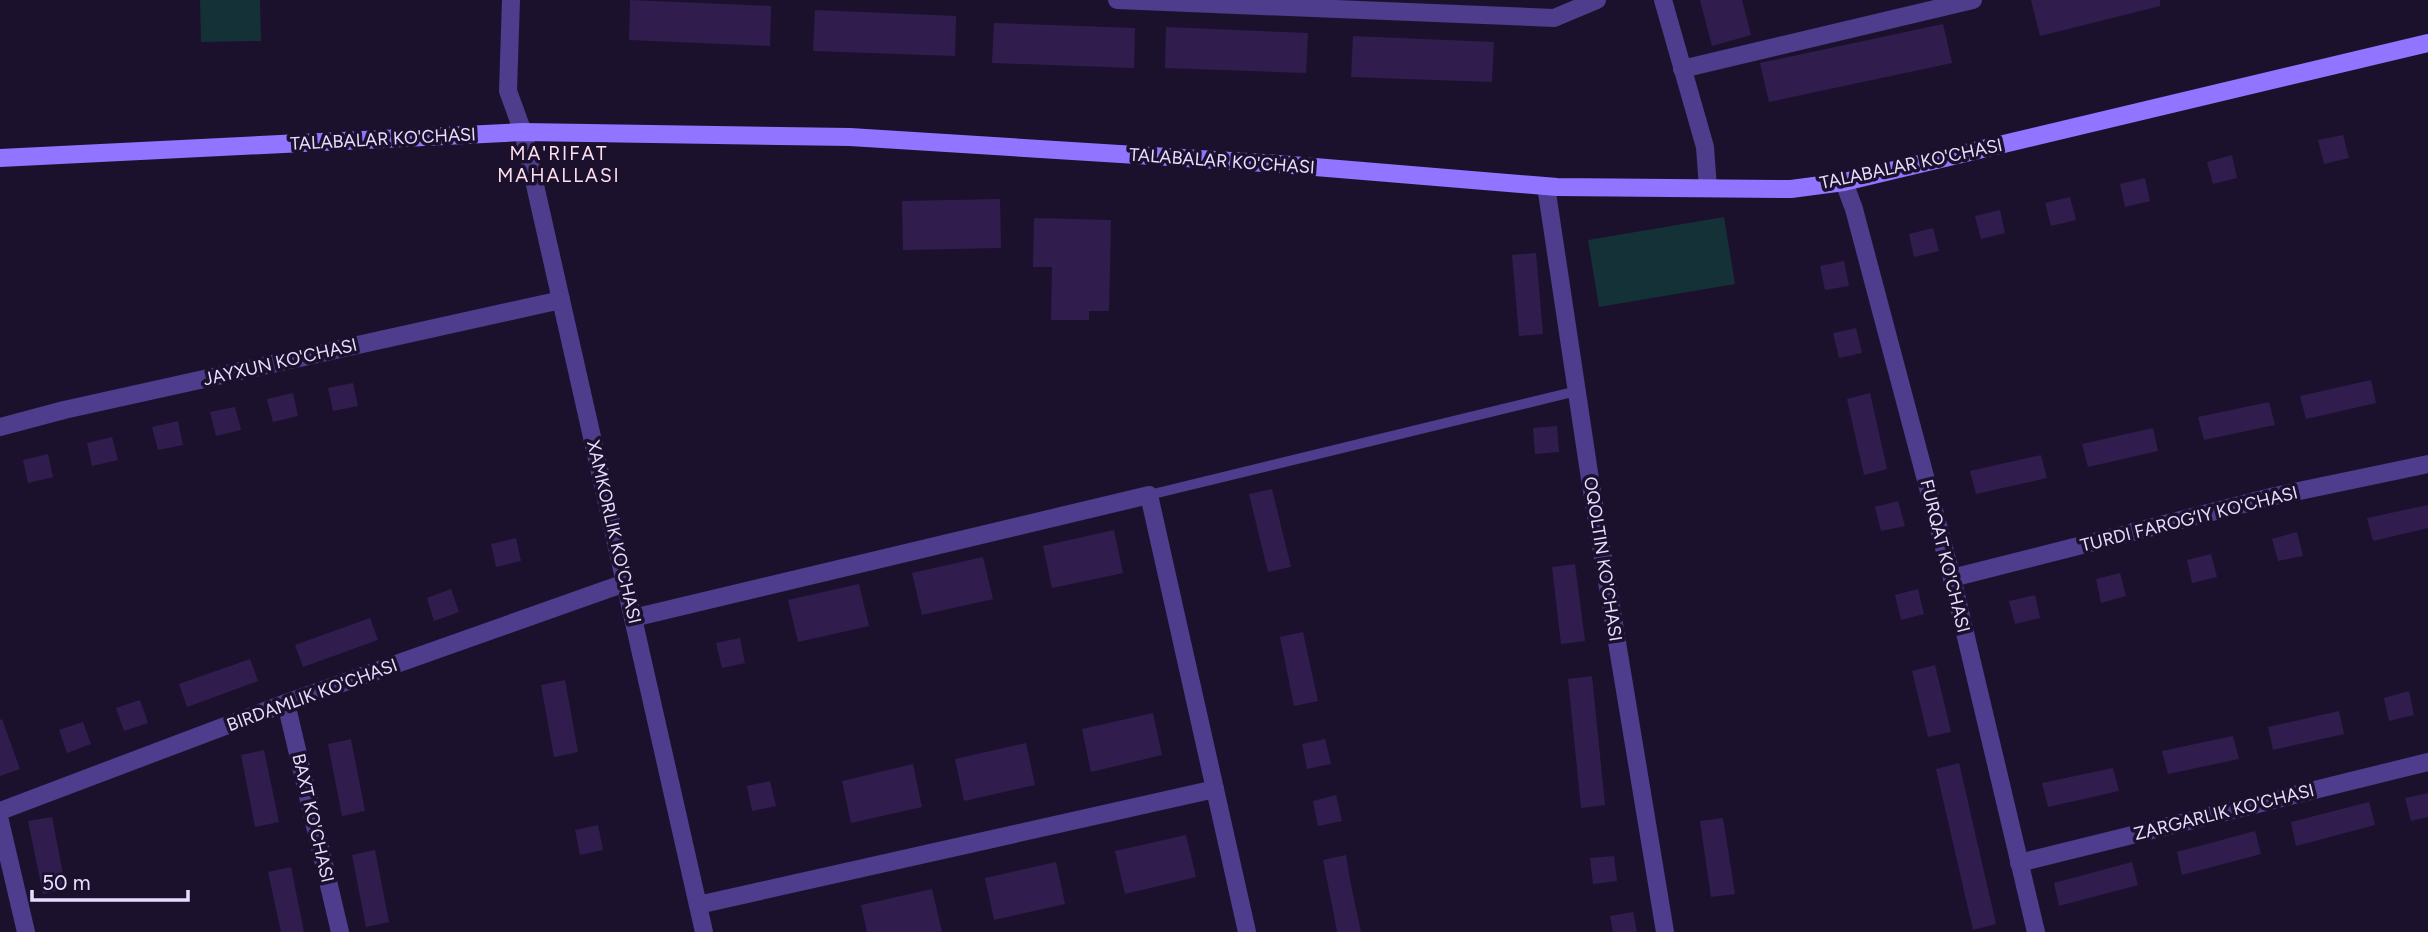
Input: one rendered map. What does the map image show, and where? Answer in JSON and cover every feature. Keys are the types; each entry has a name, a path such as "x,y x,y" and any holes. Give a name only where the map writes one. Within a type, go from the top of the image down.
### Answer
{"street":[{"name":"XAMKORLIK KO'CHASI","path":"510,0 508,91 523,132 704,932"},
{"path":"1116,0 1554,18 1597,0"},
{"path":"1663,0 1705,147 1707,188"},
{"path":"1682,69 1973,0"},
{"name":"TALABALAR KO'CHASI","path":"0,158 523,132 850,137 1279,164 1546,186 1791,188 1844,182 2428,43"},
{"name":"FURQAT KO'CHASI","path":"1844,182 1854,209 1952,578 2036,932"},
{"name":"OQOLTIN KO'CHASI","path":"1546,186 1665,932"},
{"name":"JAYXUN KO'CHASI","path":"0,427 64,410 561,300"},
{"name":"TURDI FAROG‘IY KO'CHASI","path":"1952,578 2275,496 2428,464"},
{"path":"633,618 1149,495 1247,932"},
{"name":"BIRDAMLIK KO'CHASI","path":"0,811 286,703 625,583"},
{"name":"BAXT KO'CHASI","path":"286,703 340,932"},
{"name":"ZARGARLIK KO'CHASI","path":"2019,863 2428,762"},
{"path":"698,905 1215,789"},
{"path":"0,821 26,932"}],"lane":[{"path":"1149,495 1577,391"}],"green space":[{"path":"200,0 260,0 261,41 201,42"},
{"path":"1724,217 1735,284 1599,307 1588,240"}],"building":[{"path":"630,0 771,6 770,46 629,40"},
{"path":"1700,0 1742,0 1751,35 1712,46"},
{"path":"2031,0 2160,0 2160,6 2040,36"},
{"path":"815,10 956,16 955,56 813,51"},
{"path":"994,23 1135,28 1134,68 992,63"},
{"path":"1943,24 1952,63 1769,102 1760,63"},
{"path":"1166,27 1308,33 1306,73 1165,68"},
{"path":"1353,36 1494,42 1492,82 1351,77"},
{"path":"2343,135 2349,158 2324,164 2318,140"},
{"path":"2232,155 2237,178 2213,184 2207,162"},
{"path":"2145,178 2150,201 2125,207 2120,184"},
{"path":"2070,197 2076,220 2051,226 2045,203"},
{"path":"1000,199 1001,248 903,250 902,201"},
{"path":"2000,210 2005,233 1981,239 1975,216"},
{"path":"1034,218 1111,220 1109,311 1089,311 1089,320 1051,320 1052,267 1033,267"},
{"path":"1933,228 1939,251 1914,257 1909,234"},
{"path":"1536,253 1543,334 1519,336 1512,255"},
{"path":"1844,261 1849,286 1825,290 1820,266"},
{"path":"1856,328 1862,353 1839,358 1833,333"},
{"path":"2371,380 2376,403 2306,419 2300,396"},
{"path":"353,383 358,406 333,411 328,388"},
{"path":"293,393 298,416 273,422 267,399"},
{"path":"1870,393 1887,469 1864,475 1847,399"},
{"path":"2269,402 2275,425 2204,440 2198,417"},
{"path":"235,407 241,430 216,436 210,412"},
{"path":"178,421 183,445 158,450 152,427"},
{"path":"1557,426 1559,452 1535,454 1533,428"},
{"path":"2153,428 2158,451 2088,467 2082,444"},
{"path":"112,437 118,460 92,466 87,443"},
{"path":"48,454 53,477 28,483 23,460"},
{"path":"2041,455 2047,478 1976,494 1970,471"},
{"path":"1272,489 1291,567 1268,572 1249,494"},
{"path":"1898,501 1905,526 1881,531 1875,507"},
{"path":"2428,505 2428,528 2373,541 2367,518"},
{"path":"1114,530 1123,573 1052,588 1043,546"},
{"path":"2297,532 2303,556 2278,561 2272,539"},
{"path":"516,538 521,561 496,567 491,544"},
{"path":"2211,554 2217,577 2192,583 2187,560"},
{"path":"983,557 993,599 922,615 912,573"},
{"path":"1575,564 1585,641 1561,644 1552,567"},
{"path":"2120,573 2126,596 2101,603 2096,579"},
{"path":"859,584 869,626 798,642 788,600"},
{"path":"451,589 459,612 434,621 427,598"},
{"path":"1918,589 1924,614 1901,620 1895,595"},
{"path":"2035,595 2040,618 2015,624 2009,601"},
{"path":"370,618 378,640 303,667 295,645"},
{"path":"1303,632 1318,701 1294,706 1280,637"},
{"path":"740,638 745,663 722,668 716,643"},
{"path":"250,659 258,681 187,707 179,684"},
{"path":"1935,665 1951,732 1928,737 1912,671"},
{"path":"1592,676 1605,805 1581,808 1568,679"},
{"path":"565,680 578,752 554,757 541,685"},
{"path":"2409,691 2414,715 2389,721 2384,698"},
{"path":"140,700 148,723 124,731 116,708"},
{"path":"2339,711 2344,734 2273,750 2268,727"},
{"path":"1153,713 1162,755 1091,772 1082,729"},
{"path":"2,719 20,769 0,776 0,720"},
{"path":"83,722 91,744 67,753 59,730"},
{"path":"2233,736 2239,759 2168,774 2162,751"},
{"path":"351,739 365,811 342,816 328,744"},
{"path":"1325,739 1331,764 1307,769 1302,744"},
{"path":"1026,743 1035,785 964,801 955,759"},
{"path":"264,750 279,822 255,827 241,755"},
{"path":"1959,763 1996,924 1973,930 1936,769"},
{"path":"913,764 922,807 851,823 842,781"},
{"path":"2113,768 2119,791 2048,807 2042,783"},
{"path":"770,781 776,806 752,811 747,786"},
{"path":"2428,793 2428,817 2411,821 2405,798"},
{"path":"1336,795 1342,821 1318,826 1313,801"},
{"path":"2369,802 2375,825 2296,846 2291,822"},
{"path":"52,817 66,889 43,894 28,821"},
{"path":"1723,818 1735,894 1711,897 1700,821"},
{"path":"598,825 603,850 580,855 575,830"},
{"path":"2255,831 2261,854 2182,875 2177,852"},
{"path":"1186,835 1196,877 1125,894 1115,851"},
{"path":"375,850 389,922 366,927 352,855"},
{"path":"1346,855 1361,932 1337,932 1323,860"},
{"path":"1614,856 1617,881 1593,884 1590,858"},
{"path":"1056,862 1065,904 994,920 985,878"},
{"path":"2132,862 2138,885 2059,906 2054,883"},
{"path":"291,867 304,932 281,932 268,872"},
{"path":"932,889 942,932 867,932 861,905"},
{"path":"1633,912 1637,932 1613,932 1610,916"}],"district":[{"name":"MA'RIFAT MAHALLASI","path":"559,164"}]}
